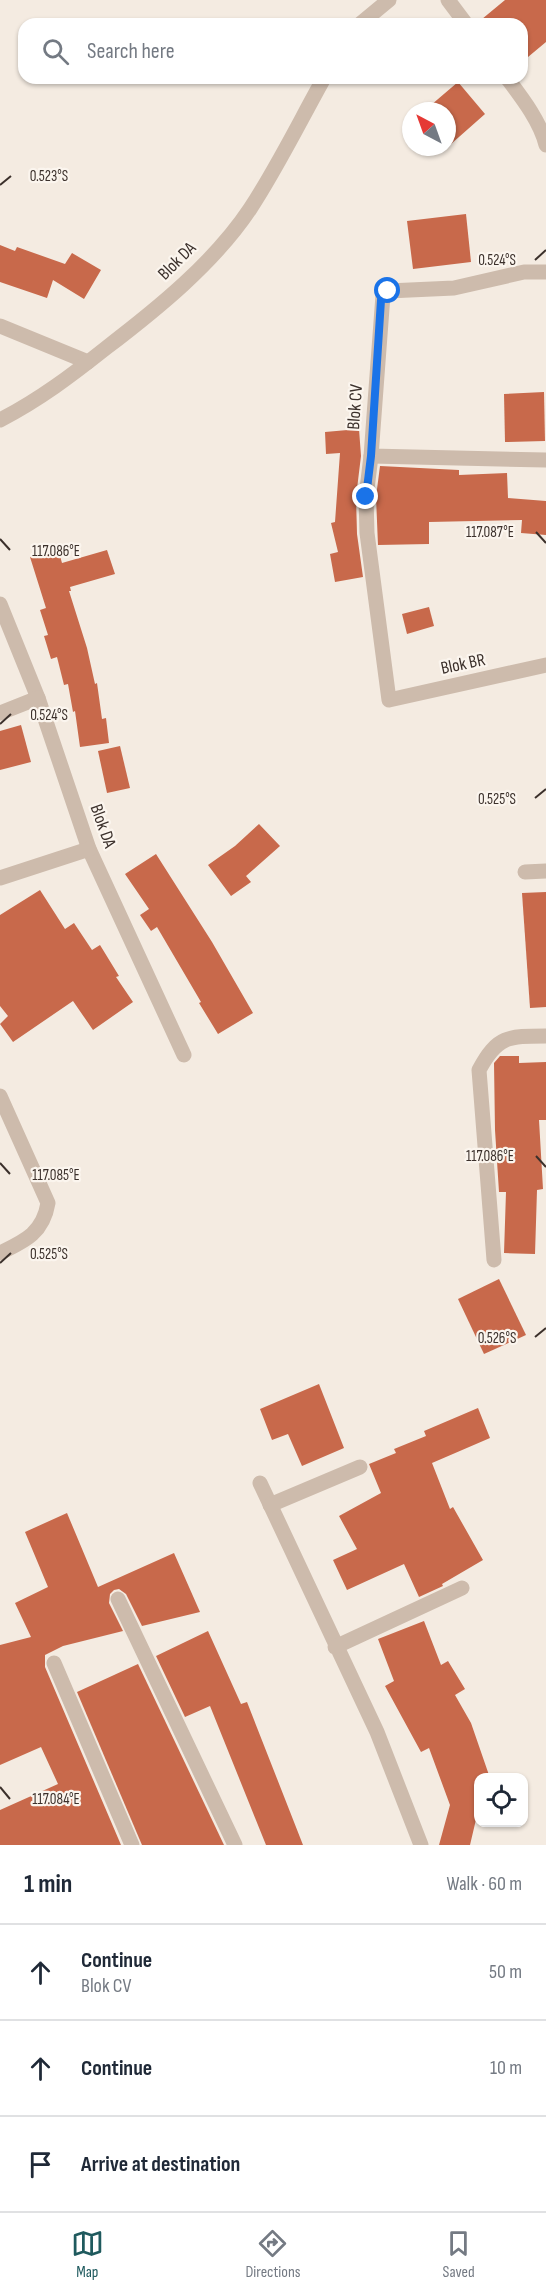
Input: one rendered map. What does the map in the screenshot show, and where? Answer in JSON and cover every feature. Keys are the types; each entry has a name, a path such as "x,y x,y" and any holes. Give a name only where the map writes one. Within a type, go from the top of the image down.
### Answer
{"street":[{"path":"367,18 389,0"},
{"path":"448,0 462,18"},
{"name":"Blok DA","path":"0,420 31,404 165,301 230,234 250,209 321,84"},
{"path":"511,84 540,127 546,145"},
{"name":"Blok CV","path":"546,272 524,272 453,288 388,291 383,295 371,456 546,460"},
{"path":"0,326 88,362"},
{"name":"Blok BR","path":"371,456 366,497 367,533 388,700 546,665"},
{"name":"Blok DA","path":"0,604 38,698 89,849 184,1055"},
{"path":"0,712 38,698"},
{"path":"0,879 89,849"},
{"path":"525,872 546,871"},
{"path":"494,1260 479,1070 489,1052 501,1040 546,1036"},
{"path":"0,1095 48,1203 45,1219 25,1241 0,1253"},
{"path":"270,1505 360,1467"},
{"path":"260,1483 335,1647 377,1732 422,1845"},
{"path":"335,1647 462,1588"},
{"path":"118,1599 235,1845"},
{"path":"54,1663 132,1845"}],"building":[{"path":"505,0 546,0 546,42 528,57 528,18 483,18"},
{"path":"456,84 460,84 485,114 456,140 456,102 435,102"},
{"path":"466,214 471,262 413,269 407,221"},
{"path":"0,245 15,251 17,247 65,264 72,253 101,270 84,299 53,280 47,298 0,282"},
{"path":"544,392 545,441 505,442 504,394"},
{"path":"359,429 361,456 356,497 357,534 363,577 335,582 330,554 338,552 331,523 335,522 340,453 326,454 325,432"},
{"path":"380,466 459,470 459,475 507,473 508,498 546,501 546,535 521,533 522,520 429,522 429,544 378,545 376,497"},
{"path":"58,549 62,563 107,550 115,574 70,587 71,591 69,591 87,648 95,684 97,683 102,719 106,718 109,743 80,747 75,711 73,712 68,684 64,685 57,657 51,659 44,636 48,635 40,610 46,608 30,557"},
{"path":"429,607 434,626 407,634 402,614"},
{"path":"21,725 31,762 0,770 0,731"},
{"path":"120,746 130,788 107,793 98,751"},
{"path":"259,824 280,846 246,876 251,882 231,896 208,865 235,846"},
{"path":"156,854 212,942 253,1013 218,1034 157,927 151,931 140,915 149,909 125,874"},
{"path":"40,890 65,929 74,923 92,950 100,945 119,976 116,977 133,1002 93,1030 73,1001 13,1042 0,1024 8,1016 0,1006 0,915"},
{"path":"546,892 546,1007 530,1008 522,893"},
{"path":"500,1056 519,1056 519,1063 546,1062 546,1120 539,1120 543,1189 537,1190 535,1254 504,1253 506,1192 499,1192 495,1130 494,1063"},
{"path":"499,1279 526,1335 484,1354 458,1299"},
{"path":"319,1384 344,1448 302,1466 288,1434 272,1440 260,1409"},
{"path":"478,1408 490,1438 432,1463 450,1509 453,1507 483,1560 442,1584 443,1586 419,1597 404,1564 347,1590 333,1560 357,1549 339,1516 381,1493 369,1464 396,1453 394,1449 426,1436 424,1431"},
{"path":"67,1513 98,1587 174,1553 200,1612 142,1626 126,1594 119,1589 114,1590 110,1594 109,1603 123,1631 63,1646 45,1655 45,1667 121,1845 0,1845 0,1810 58,1784 41,1747 0,1765 0,1645 31,1637 15,1603 48,1587 25,1532"},
{"path":"424,1621 441,1665 448,1661 465,1689 455,1695 471,1723 488,1773 474,1773 474,1827 470,1845 439,1845 450,1805 429,1748 421,1752 385,1686 394,1681 378,1639"},
{"path":"208,1631 241,1704 247,1702 303,1845 266,1845 210,1706 185,1717 156,1656"},
{"path":"138,1664 224,1845 142,1845 77,1692"}],"route":[{"path":"366,497 371,456 381,300 388,291"}]}
